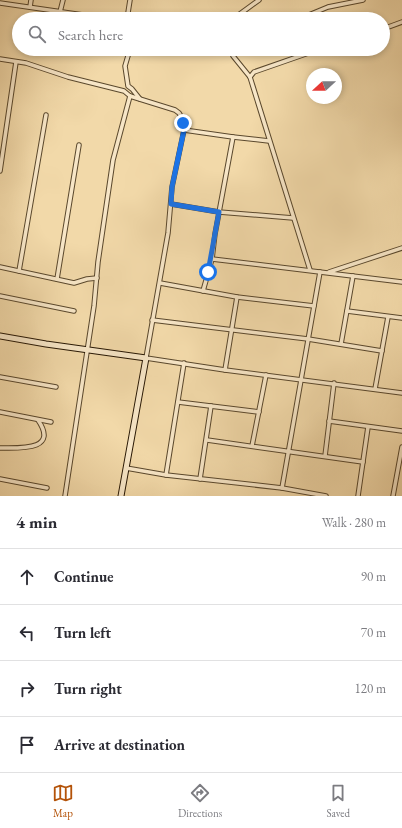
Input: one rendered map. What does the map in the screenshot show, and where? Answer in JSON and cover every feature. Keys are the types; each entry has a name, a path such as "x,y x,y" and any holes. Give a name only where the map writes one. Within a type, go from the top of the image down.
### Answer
{"street":[{"path":"30,7 31,0"},
{"path":"0,2 60,12 62,0"},
{"path":"129,12 130,0"},
{"path":"243,12 259,0"},
{"path":"316,12 328,7 364,0"},
{"path":"390,26 402,22"},
{"path":"128,56 125,66 128,86 140,99"},
{"path":"234,56 250,77 310,270"},
{"path":"250,77 254,72 300,56"},
{"path":"0,59 39,66 68,76 124,91 130,96 177,111 182,118 184,130 172,187 169,226 160,282 121,496"},
{"path":"0,171 16,62"},
{"path":"124,91 128,86"},
{"path":"65,496 88,350 98,262 113,160 130,96"},
{"path":"19,271 46,115"},
{"path":"184,130 233,138 269,141"},
{"path":"203,291 212,259 233,138"},
{"path":"57,279 79,145"},
{"path":"171,204 219,212 293,218"},
{"path":"328,272 402,248"},
{"path":"212,259 402,282"},
{"path":"0,267 74,283 97,278"},
{"path":"282,488 320,272"},
{"path":"341,344 353,276"},
{"path":"160,282 237,297 314,306"},
{"path":"0,296 74,311"},
{"path":"225,370 237,297"},
{"path":"347,311 402,318"},
{"path":"375,389 388,317"},
{"path":"152,320 308,339 382,351"},
{"path":"0,336 225,370 402,393"},
{"path":"166,475 184,363"},
{"path":"252,446 266,375"},
{"path":"0,377 56,386"},
{"path":"325,456 334,383"},
{"path":"178,402 259,412"},
{"path":"200,479 211,406"},
{"path":"0,412 51,422"},
{"path":"0,448 23,448 40,444 43,441 44,433 42,425 38,420"},
{"path":"329,421 402,431"},
{"path":"358,496 368,427"},
{"path":"207,440 363,462"},
{"path":"394,496 400,468 402,447"},
{"path":"126,468 166,475 282,488 302,494 326,496"},
{"path":"0,479 47,488"}],"route":[{"path":"183,123 184,130 172,187 171,204 219,212 212,259 208,272"}]}
